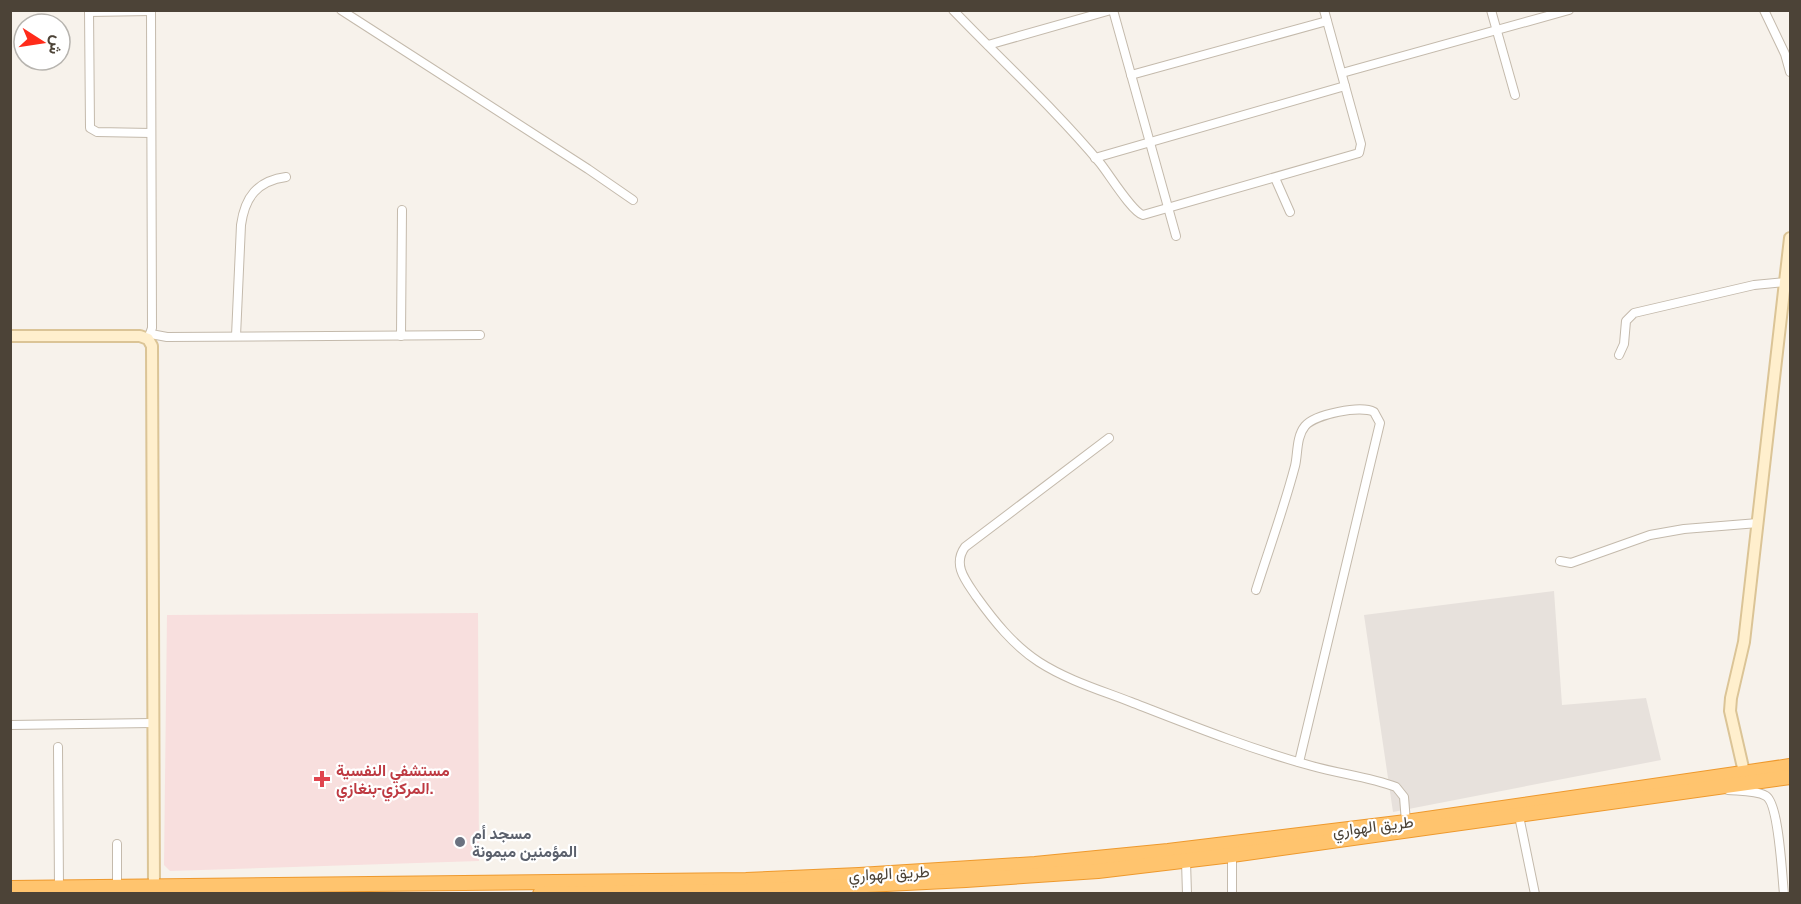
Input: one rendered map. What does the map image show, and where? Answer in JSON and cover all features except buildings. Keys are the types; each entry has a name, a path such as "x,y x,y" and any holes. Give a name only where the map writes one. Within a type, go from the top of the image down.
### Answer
{"highway":[{"path":"1762,775 1791,766"},
{"name":"طريق الهواري","path":"10,888 746,885 1035,864 1180,850 1406,822 1744,772 1762,775"},
{"name":"طريق الهواري","path":"540,894 746,885 1010,878 1186,861 1712,788 1762,775"},
{"path":"1762,775 1791,777"}],"street":[{"path":"341,10 633,200"},
{"path":"953,10 1055,113 1095,158 1137,213 1143,215 1359,153 1361,147 1324,10"},
{"path":"988,45 1112,10 1176,236"},
{"path":"1491,10 1515,95"},
{"path":"1342,73 1569,10"},
{"path":"1764,10 1791,72"},
{"path":"151,133 96,132 90,128 89,11 151,11 151,133 149,337 153,351 154,886"},
{"path":"1131,75 1327,21"},
{"path":"1095,158 1345,86"},
{"path":"236,336 241,225 244,210 253,194 263,183 286,177"},
{"path":"1275,178 1290,212"},
{"path":"401,336 402,210"},
{"path":"1744,772 1730,711 1731,698 1744,642 1791,238"},
{"path":"1619,355 1624,344 1626,321 1634,313 1754,285 1786,282"},
{"path":"10,336 480,335"},
{"path":"1256,590 1295,466 1300,435 1305,426 1313,419 1328,414 1365,409 1374,412 1380,423 1299,762"},
{"path":"1109,438 965,547 960,557 962,573 988,613 1003,632 1023,650 1053,670 1203,730 1299,762 1396,787 1404,797 1406,822"},
{"path":"1560,561 1571,563 1650,535 1684,529 1758,523"},
{"path":"10,725 152,723"},
{"path":"58,747 59,888"},
{"path":"1712,788 1761,794 1768,798 1776,822 1784,894"},
{"path":"1520,816 1535,894"},
{"path":"117,844 117,887"},
{"path":"1232,855 1232,894"},
{"path":"1186,861 1187,894"}],"shaded area":[{"path":"1554,591 1562,705 1646,698 1661,760 1393,812 1364,615"},
{"name":"مستشفي النفسية المركزي-بنغازي.","path":"478,613 479,861 170,871 164,865 167,615"}],"place":[{"name":"مستشفي النفسية المركزي-بنغازي.","path":"322,779"},
{"name":"مسجد أم المؤمنين ميمونة","path":"460,842"}]}
